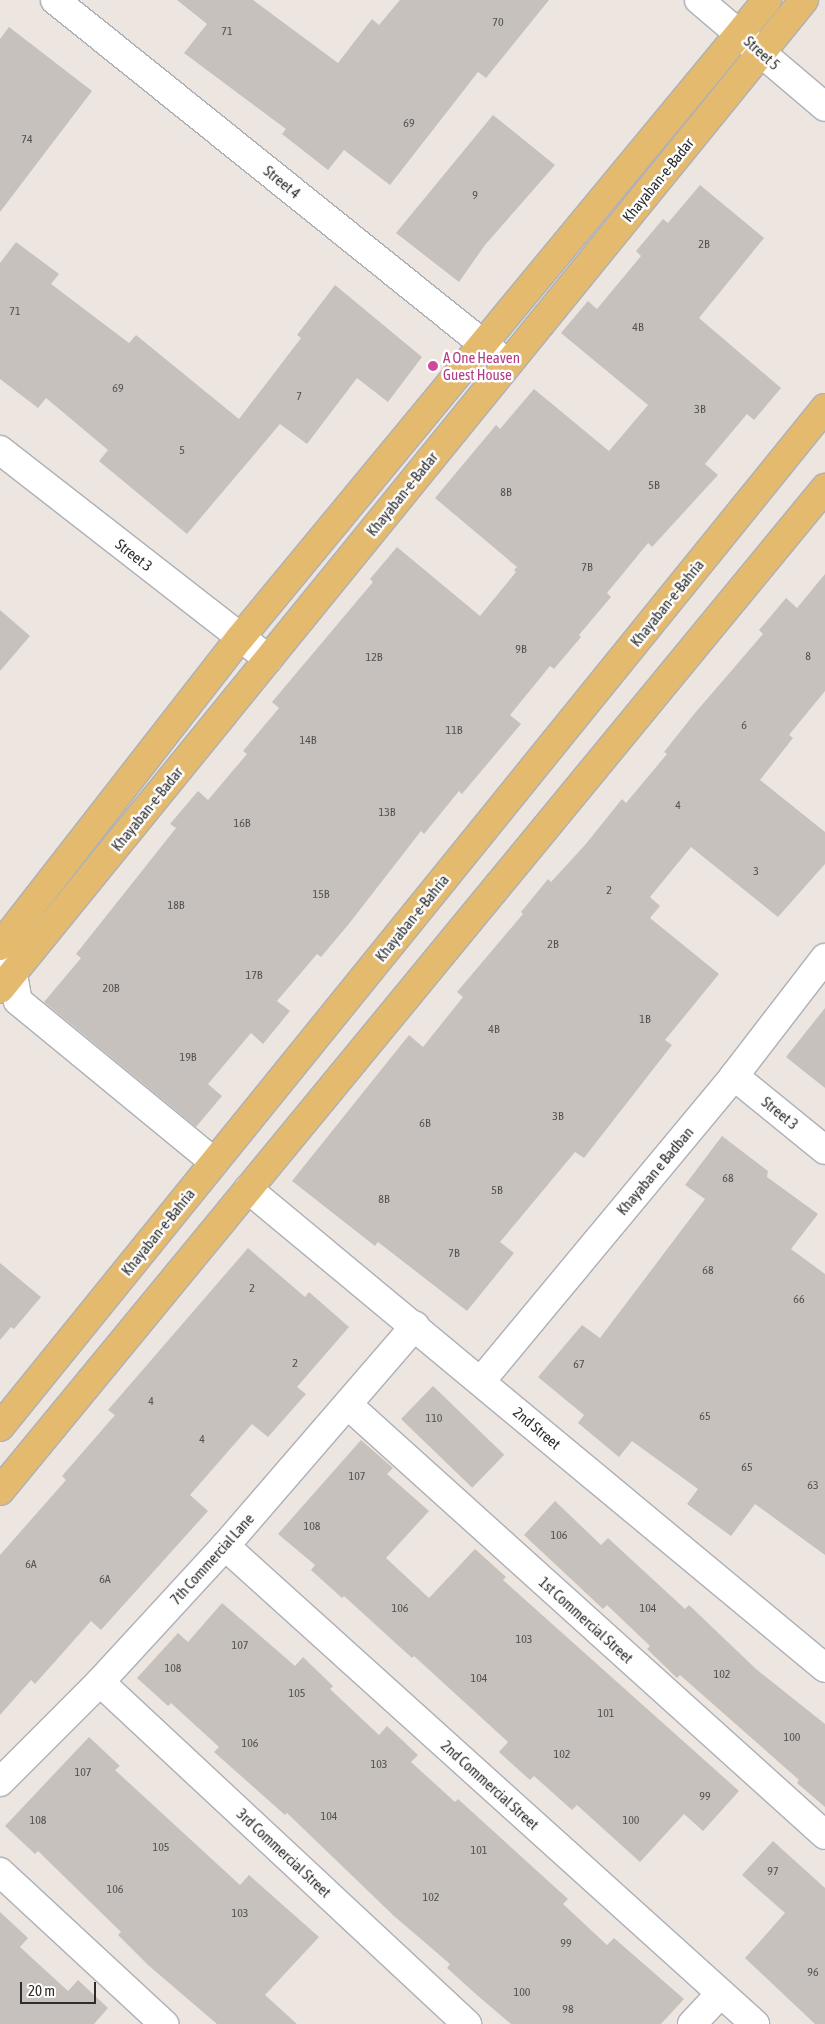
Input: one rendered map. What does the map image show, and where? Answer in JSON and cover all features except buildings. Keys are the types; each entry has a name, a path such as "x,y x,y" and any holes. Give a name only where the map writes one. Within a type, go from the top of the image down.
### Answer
{"main road":[{"name":"Khayaban-e-Badar","path":"0,946 240,638 767,0"},
{"name":"Khayaban-e-Badar","path":"6,985 268,659 804,0"},
{"name":"Khayaban-e-Bahria","path":"0,1427 825,408"},
{"path":"0,1491 825,488"}],"street":[{"name":"Street 4","path":"55,0 508,364"},
{"name":"Street 5","path":"699,0 825,107"},
{"name":"Street 3","path":"0,450 268,659"},
{"name":"Khayaban e Badban","path":"481,1381 734,1076 825,958"},
{"path":"6,985 214,1162"},
{"name":"Street 3","path":"734,1076 825,1150"},
{"name":"2nd Street","path":"248,1189 825,1668"},
{"name":"7th Commercial Lane","path":"0,1782 100,1682 225,1546 415,1326"},
{"name":"1st Commercial Street","path":"348,1405 825,1836"},
{"name":"2nd Commercial Street","path":"225,1546 756,2024"},
{"name":"3rd Commercial Street","path":"100,1682 467,2024"},
{"path":"0,1872 164,2024"},
{"path":"692,2024 721,1993"}],"place":[{"name":"A One Heaven Guest House","path":"433,366"}]}
